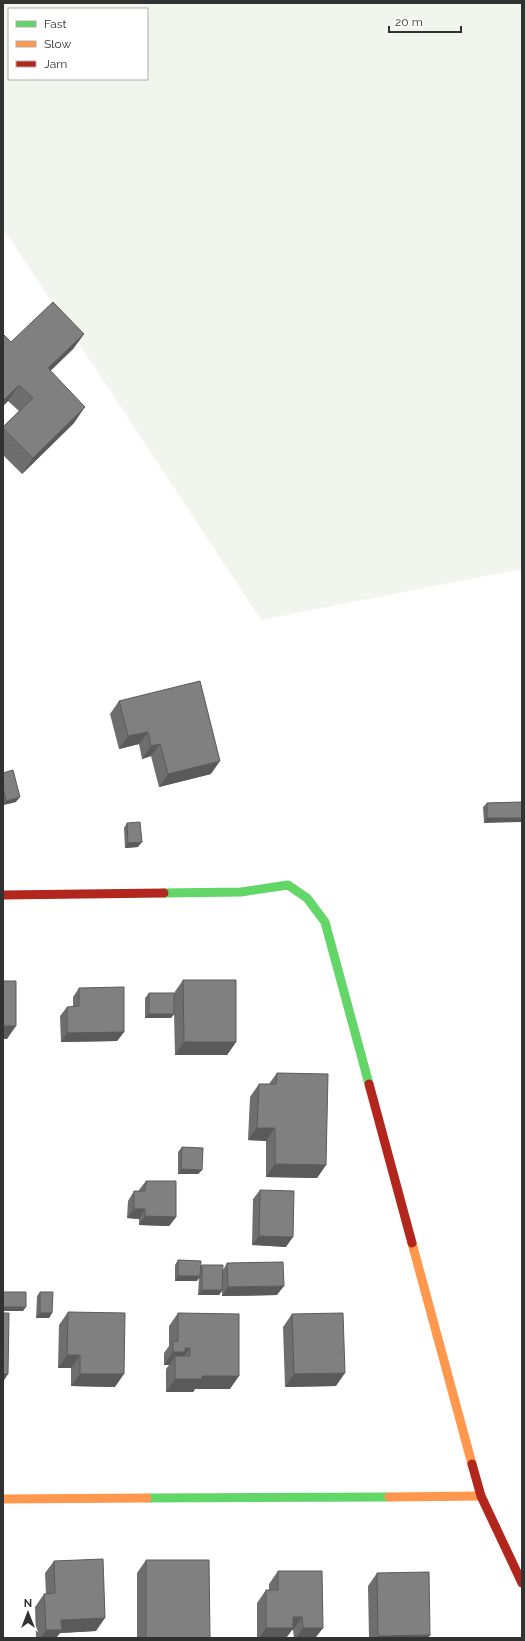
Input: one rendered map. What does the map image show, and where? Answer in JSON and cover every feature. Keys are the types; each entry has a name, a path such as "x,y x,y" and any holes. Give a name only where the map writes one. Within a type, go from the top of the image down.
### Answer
{"street":[{"path":"3,895 241,892 288,885 307,898 325,922 481,1496 522,1583"},
{"path":"3,1499 481,1496"}],"shaded area":[{"path":"3,3 522,3 522,569 261,620 3,228"}],"building":[{"path":"53,302 84,334 48,368 85,407 33,458 3,428 33,398 19,385 3,401 3,334 11,342"},
{"path":"200,681 220,761 168,774 160,744 151,746 148,732 128,736 119,701"},
{"path":"13,770 20,797 6,801 3,787 3,773"},
{"path":"522,802 522,818 487,818 487,803"},
{"path":"140,822 142,842 128,843 127,823"},
{"path":"183,980 236,980 236,1042 184,1042"},
{"path":"3,981 16,981 16,1026 3,1026"},
{"path":"124,987 124,1032 67,1033 67,1007 79,1006 79,988"},
{"path":"149,993 174,993 174,1014 149,1014"},
{"path":"277,1073 328,1074 326,1165 275,1164 275,1128 257,1128 259,1084 276,1084"},
{"path":"182,1147 203,1148 202,1170 181,1169"},
{"path":"146,1181 176,1181 176,1217 145,1216 145,1209 134,1209 134,1191 145,1191"},
{"path":"260,1190 294,1191 293,1237 259,1236"},
{"path":"178,1260 201,1261 200,1276 178,1276"},
{"path":"283,1262 284,1286 228,1287 227,1263"},
{"path":"202,1265 223,1265 222,1290 202,1290"},
{"path":"3,1292 26,1292 26,1307 3,1307"},
{"path":"40,1292 53,1292 52,1313 40,1313"},
{"path":"68,1312 125,1313 124,1374 80,1374 80,1355 67,1355"},
{"path":"3,1313 9,1313 8,1374 3,1374"},
{"path":"178,1313 239,1314 239,1376 202,1376 202,1379 175,1379 175,1356 190,1356 190,1348 185,1348 185,1352 173,1352 173,1341 178,1341"},
{"path":"343,1313 345,1373 294,1374 292,1314"},
{"path":"103,1559 105,1618 61,1620 62,1630 46,1630 44,1594 55,1593 54,1561"},
{"path":"146,1560 209,1560 210,1638 146,1638"},
{"path":"278,1571 322,1571 323,1628 303,1628 302,1617 293,1617 293,1628 266,1628 266,1590 278,1590"},
{"path":"429,1572 430,1635 378,1636 377,1573"}],"traffic: fast":[{"path":"164,893 241,892 288,885 307,898 325,922 369,1084"},
{"path":"147,1498 389,1497"}],"traffic: slow":[{"path":"412,1243 472,1464"},
{"path":"389,1497 481,1496"},
{"path":"3,1499 147,1498"}],"traffic: jam":[{"path":"3,895 164,893"},
{"path":"369,1084 412,1243"},
{"path":"472,1464 481,1496 522,1583"}]}
